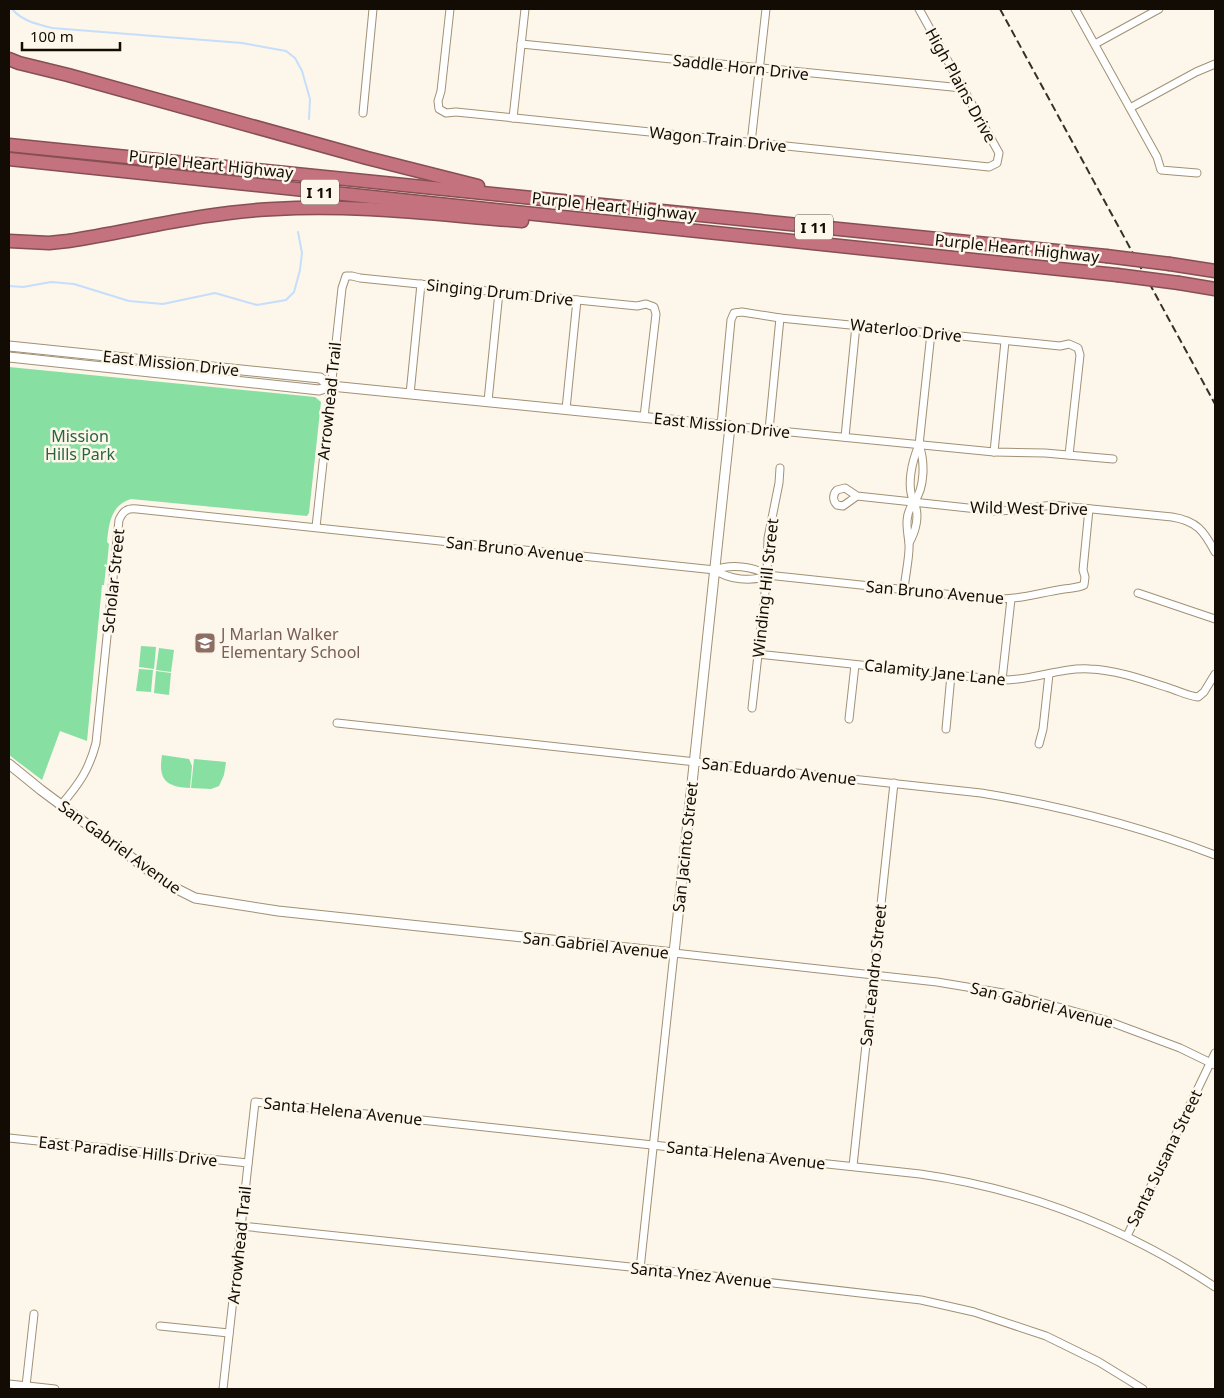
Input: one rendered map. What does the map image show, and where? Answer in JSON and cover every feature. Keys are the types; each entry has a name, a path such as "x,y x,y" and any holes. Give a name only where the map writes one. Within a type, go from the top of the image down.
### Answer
{"highway":[{"path":"9,59 367,158 521,197"},
{"path":"9,66 47,70"},
{"name":"Purple Heart Highway","path":"9,145 1106,256 1215,271"},
{"name":"Purple Heart Highway","path":"9,159 1117,275 1215,289"},
{"path":"9,243 68,241 230,213 299,208 358,208 524,221 632,224"}],"street":[{"path":"362,113 373,9"},
{"name":"Wagon Train Drive","path":"450,9 441,92 438,101 440,110 446,113 456,112 989,167 997,163"},
{"path":"513,118 525,9"},
{"path":"752,143 766,9"},
{"path":"911,9 919,9"},
{"name":"High Plains Drive","path":"919,9 999,153 997,163"},
{"path":"1076,9 1156,157 1161,170 1197,173"},
{"path":"1095,44 1159,9"},
{"name":"Saddle Horn Drive","path":"521,44 962,88"},
{"path":"1130,108 1196,72 1215,64"},
{"name":"Singing Drum Drive","path":"346,276 637,306 646,304 654,307 656,314 644,417"},
{"name":"Arrowhead Trail","path":"316,528 342,288 346,276"},
{"path":"410,394 421,284"},
{"path":"488,401 499,292"},
{"path":"566,409 577,300"},
{"name":"Waterloo Drive","path":"734,314 742,312 780,318 1060,346 1069,344 1078,348 1080,355 1068,455"},
{"name":"San Jacinto Street","path":"640,1269 715,570 726,425 731,320 734,314"},
{"path":"769,430 780,318"},
{"path":"845,437 856,325"},
{"path":"904,590 909,543 906,534 908,510 914,502 910,494 911,484 914,457 920,445 931,333"},
{"path":"994,452 1005,340"},
{"name":"East Mission Drive","path":"9,346 320,378 331,386"},
{"name":"East Mission Drive","path":"9,357 319,390 331,386 994,452 1112,459"},
{"name":"Winding Hill Street","path":"752,708 767,575 768,538 779,483 780,468"},
{"name":"Wild West Drive","path":"857,496 996,511 1052,505 1182,518 1198,527 1205,534 1215,552"},
{"name":"San Bruno Avenue","path":"316,528 715,570 724,576 758,580 767,575 992,599 1011,599 1084,585 1085,577 1083,570 1089,508"},
{"name":"Scholar Street","path":"61,805 86,773 94,748 119,520 124,512 137,509 316,528"},
{"path":"1138,593 1215,618"},
{"path":"1002,680 1011,599"},
{"name":"Calamity Jane Lane","path":"758,654 1002,680 1023,679 1078,669 1098,670 1157,684 1189,696 1198,697 1204,692 1215,674"},
{"path":"849,719 855,665"},
{"path":"1039,744 1043,729 1049,674"},
{"path":"946,729 952,675"},
{"name":"San Eduardo Avenue","path":"336,723 981,793 1080,812 1126,825 1215,855"},
{"name":"San Gabriel Avenue","path":"9,764 167,884 195,898 278,911 873,974 966,986 1015,995 1128,1028 1213,1064"},
{"name":"San Leandro Street","path":"852,1166 894,783"},
{"name":"Santa Susana Street","path":"1127,1236 1213,1064 1215,1053"},
{"name":"Arrowhead Trail","path":"223,1389 254,1102"},
{"name":"Santa Helena Avenue","path":"254,1102 936,1176 1000,1189 1065,1210 1127,1236 1179,1264 1215,1287"},
{"name":"East Paradise Hills Drive","path":"9,1138 248,1163"},
{"name":"Santa Ynez Avenue","path":"241,1226 921,1300 1002,1320 1046,1336 1099,1362 1143,1389"},
{"path":"26,1386 34,1314"},
{"path":"160,1326 229,1333"},
{"path":"9,1384 55,1389"}],"green space":[{"name":"Mission Hills Park","path":"9,367 315,397 321,402 309,513 307,516 131,499 115,510 110,522 108,535 107,565 105,564 104,566 106,567 104,585 102,585 87,741 60,731 42,780 9,755"},
{"path":"141,646 156,647 154,669 139,667"},
{"path":"159,648 174,650 171,672 156,670"},
{"path":"139,669 153,670 151,692 136,691"},
{"path":"156,671 171,673 169,695 154,693"},
{"path":"162,755 189,759 192,766 190,788 175,786 166,781 161,771"},
{"path":"194,759 226,762 224,775 219,786 211,789 191,788"}],"waterway":[{"path":"12,9 25,19 52,28 242,43 286,51 295,58 302,71 310,99 309,119"},
{"path":"9,286 23,287 51,282 74,284 129,301 163,304 215,293 257,305 286,300 294,292 300,270 302,253 298,232"}],"railway":[{"path":"1000,9 1215,404"}],"place":[{"name":"J Marlan Walker Elementary School","path":"205,643"}]}
